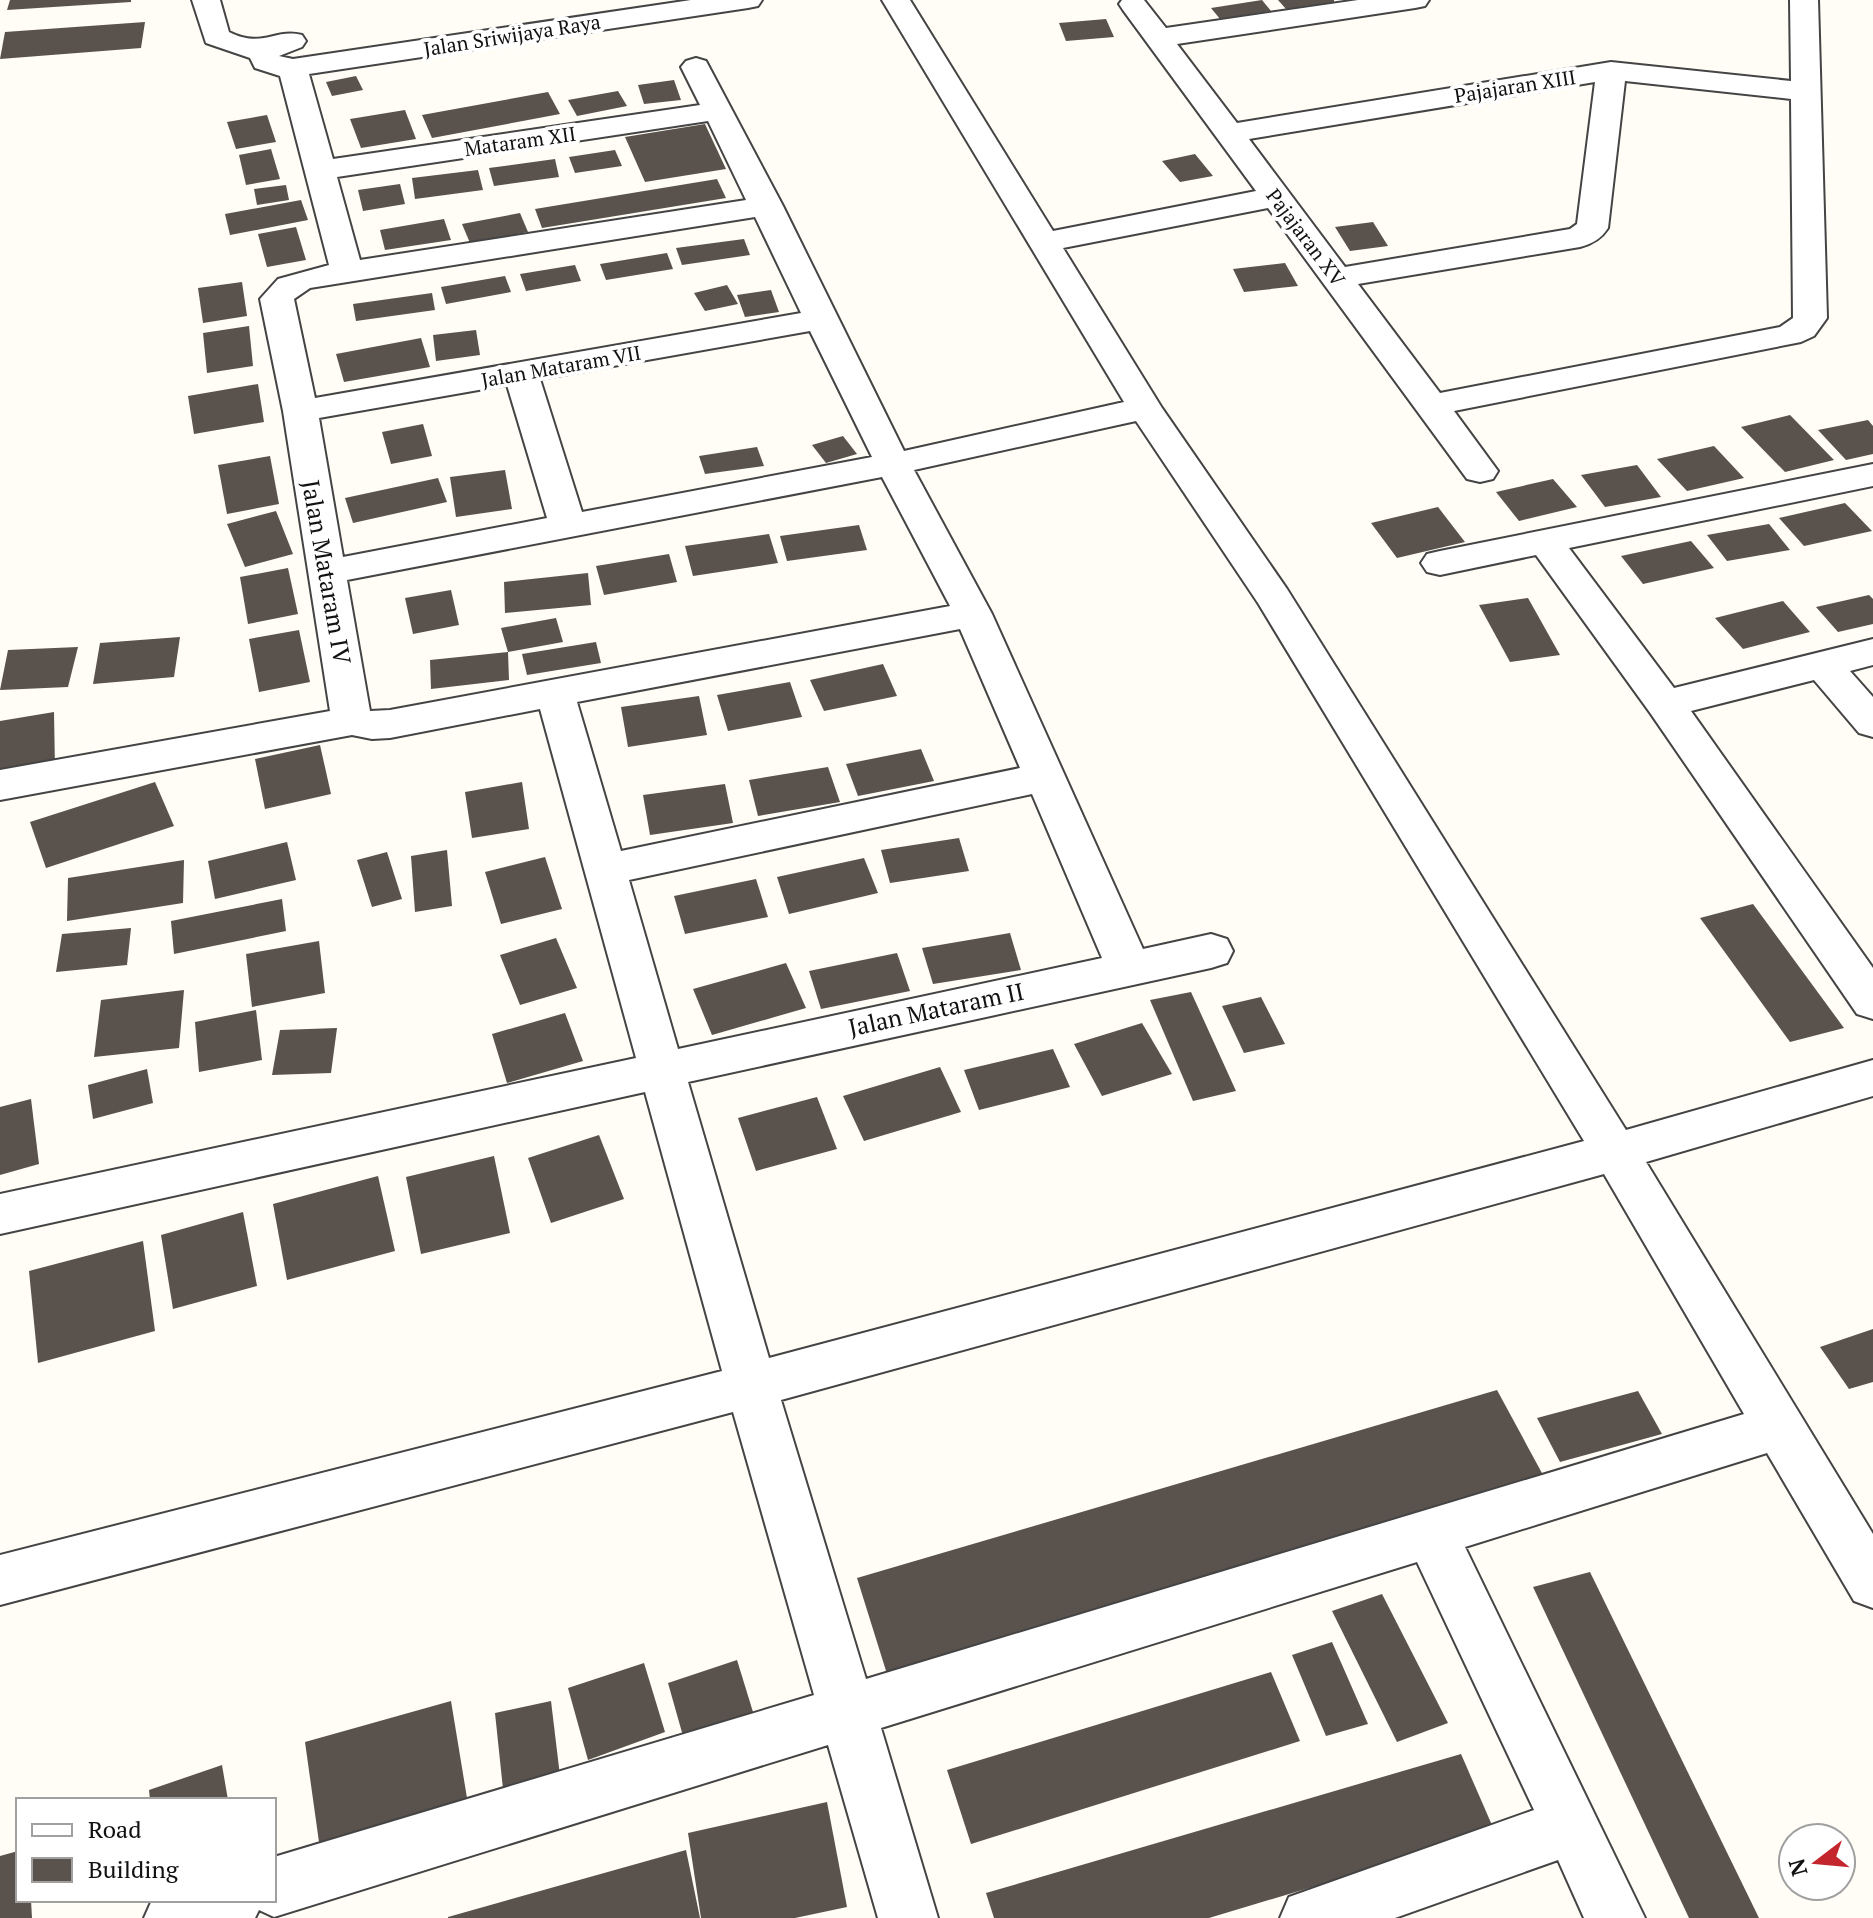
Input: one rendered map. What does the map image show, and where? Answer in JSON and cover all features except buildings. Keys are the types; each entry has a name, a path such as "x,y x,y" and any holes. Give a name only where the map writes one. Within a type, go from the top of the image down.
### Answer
{"street":[{"path":"206,0 216,37 278,62 322,170 347,272"},
{"name":"Jalan Sriwijaya Raya","path":"278,62 748,0"},
{"path":"896,0 1145,408 1274,598 1616,1153 1873,1583"},
{"path":"1158,38 1415,0"},
{"path":"1431,405 1789,335 1802,329 1810,318 1803,91 1804,0"},
{"name":"Pajajaran XV","path":"1133,4 1480,471"},
{"path":"278,62 291,41 322,36"},
{"path":"696,67 893,464 973,614 1129,968"},
{"path":"1337,278 1580,237 1589,232 1592,228 1611,71"},
{"name":"Pajajaran XIII","path":"1229,133 1611,71 1803,91"},
{"name":"Mataram XII","path":"322,170 717,111"},
{"path":"1043,242 1276,197"},
{"name":"Jalan Mataram IV","path":"352,721 300,411 277,299 282,289 298,282 347,272 767,206"},
{"name":"Jalan Mataram VII","path":"300,411 822,319"},
{"path":"521,374 568,526"},
{"path":"326,572 893,464 1145,408"},
{"path":"1440,563 1873,475"},
{"path":"1546,543 1665,704 1873,1002"},
{"path":"0,785 352,721 372,725 390,724 973,614"},
{"path":"1665,704 1873,652"},
{"path":"1822,663 1873,723"},
{"path":"555,693 751,1385 908,1918"},
{"path":"605,870 1046,777"},
{"name":"Jalan Mataram II","path":"0,1214 1211,951"},
{"path":"0,1580 751,1385 1616,1153 1873,1078"},
{"path":"276,1886 1778,1427"},
{"path":"1430,1531 1615,1918"},
{"path":"1310,1918 1572,1826"},
{"path":"174,1918 226,1902"}]}
